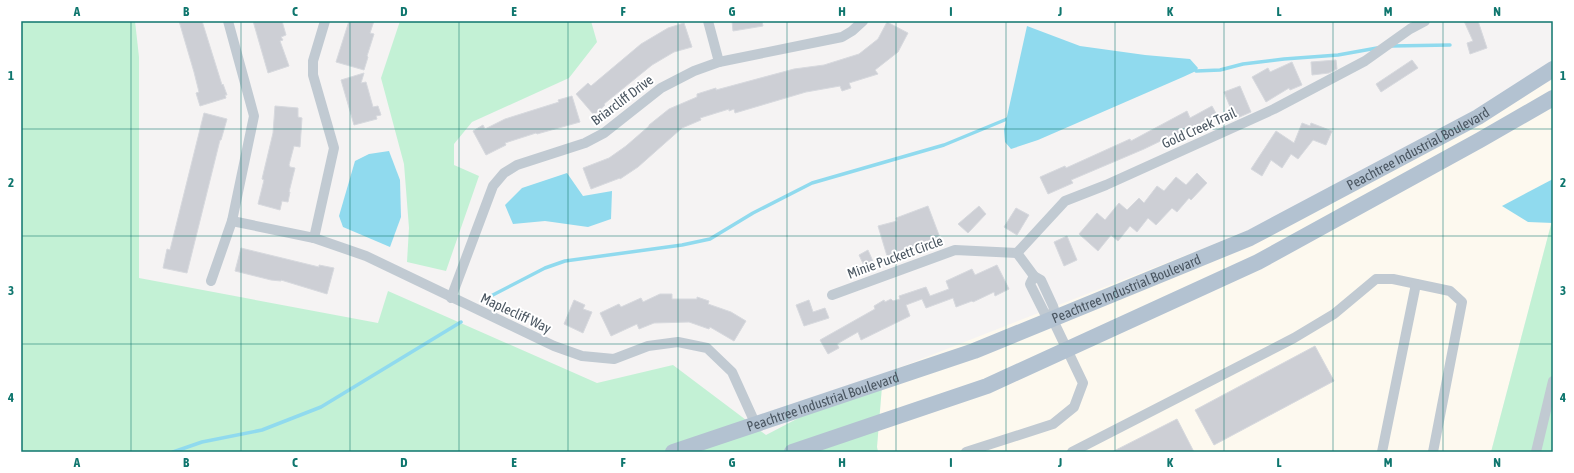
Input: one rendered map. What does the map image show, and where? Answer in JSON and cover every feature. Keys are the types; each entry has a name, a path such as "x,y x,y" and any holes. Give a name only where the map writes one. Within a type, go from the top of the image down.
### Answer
{"main road":[{"name":"Peachtree Industrial Boulevard","path":"674,452 974,351 1250,238 1478,117 1553,68"},
{"name":"Peachtree Industrial Boulevard","path":"792,452 987,386 1258,262 1473,144 1553,98"}],"street":[{"path":"211,281 232,221 254,116 228,21"},
{"path":"314,238 334,148 313,75 313,61 324,21"},
{"path":"708,21 719,62"},
{"name":"Briarcliff Drive","path":"452,298 493,186 504,173 517,165 585,143 604,133 661,88 694,71 719,62 842,37 864,21"},
{"name":"Gold Creek Trail","path":"1017,253 1064,201 1106,185 1274,109 1365,61 1410,29 1425,21"},
{"name":"Maplecliff Way","path":"232,221 314,238 366,256 554,346 582,356 614,359 648,346 678,342 707,348 732,372 756,425"},
{"name":"Minie Puckett Circle","path":"832,295 955,250 1017,253"},
{"path":"966,452 1053,424 1074,407 1083,383 1052,318 1054,309 1041,280 1034,276 1017,253"},
{"path":"1072,452 1294,338 1334,314 1376,279 1393,280 1450,291 1462,302 1434,452"},
{"path":"1382,452 1416,284"},
{"path":"1536,452 1553,381"}],"shaded area":[{"path":"1553,80 1553,217 1491,452 878,452 877,447 883,374 1204,248 1338,193 1476,110"}],"green space":[{"path":"21,21 135,21 139,57 139,278 378,323 388,291 597,383 673,365 766,435 883,374 877,447 878,452 21,452"},
{"path":"400,21 591,21 597,42 569,78 472,122 454,144 454,165 479,176 446,271 407,262 409,228 404,164 381,78"},
{"path":"1553,217 1553,452 1491,452"}],"water":[{"path":"1027,26 1080,46 1145,55 1190,59 1198,68 1196,71 1183,77 1038,140 1011,149 1005,142 1004,130"},
{"path":"389,151 400,180 401,217 390,247 343,227 339,216 355,161 369,154"},
{"path":"567,173 583,196 612,191 611,219 588,227 545,221 513,224 505,205 522,188"},
{"path":"1553,179 1553,223 1528,222 1502,206"}],"building":[{"path":"179,21 202,21 222,85 223,84 227,95 225,95 226,98 200,106 196,93 199,92"},
{"path":"253,21 282,21 286,35 281,37 283,40 280,41 289,66 268,73"},
{"path":"349,21 374,21 370,33 374,34 364,70 336,62"},
{"path":"732,21 762,21 763,26 733,31"},
{"path":"1464,21 1478,21 1487,48 1470,54 1467,43 1473,41"},
{"path":"887,22 908,33 898,52 875,70 878,74 849,83 851,88 842,91 840,86 806,92 735,113 734,109 729,111 729,109 700,118 701,120 682,128 638,167 620,179 591,189 583,168 609,158 626,146 669,109 697,97 697,94 716,88 716,90 794,69 824,65 859,54 878,39"},
{"path":"684,23 692,47 674,52 652,65 604,104 605,105 594,115 576,94 588,83 591,86 641,44 668,28"},
{"path":"1336,60 1337,69 1329,73 1312,75 1311,62"},
{"path":"1412,60 1418,68 1381,92 1376,84"},
{"path":"1292,62 1302,85 1290,90 1289,88 1266,102 1252,77 1268,68 1270,72"},
{"path":"364,73 361,83 366,82 373,107 378,106 381,115 376,116 377,119 354,125 341,80"},
{"path":"1240,86 1251,112 1235,119 1224,92"},
{"path":"572,96 580,122 537,134 536,133 505,143 506,145 486,155 473,131 483,125 485,129 505,119 559,102 558,100"},
{"path":"275,106 298,108 298,117 302,118 300,147 294,146 289,165 290,167 295,168 288,202 282,201 280,210 258,204 264,180 262,179 273,133"},
{"path":"1212,106 1218,117 1203,126 1201,123 1174,137 1173,135 1071,180 1073,183 1048,194 1040,177 1065,166 1066,168 1130,139 1131,141 1187,111 1190,118"},
{"path":"204,113 227,119 220,140 187,273 163,268 167,249 170,250"},
{"path":"1302,123 1310,126 1311,123 1332,131 1326,145 1313,140 1298,159 1291,154 1282,168 1271,160 1262,176 1251,169 1276,131 1294,143"},
{"path":"1197,173 1207,183 1191,200 1189,198 1177,212 1172,208 1156,225 1148,218 1137,232 1130,226 1118,241 1111,235 1098,251 1079,234 1097,213 1105,220 1119,203 1127,210 1139,198 1144,203 1157,186 1164,191 1176,177 1186,185"},
{"path":"928,206 942,243 932,247 932,245 911,254 910,250 887,256 878,226 897,221 896,218"},
{"path":"979,206 986,214 968,233 958,224"},
{"path":"1016,208 1029,215 1017,235 1004,227"},
{"path":"1067,236 1077,260 1064,266 1054,242"},
{"path":"241,248 319,267 319,265 334,268 327,294 281,280 271,280 235,271"},
{"path":"868,250 875,266 866,270 859,255"},
{"path":"997,265 1009,289 995,296 994,292 973,302 972,301 956,307 953,298 926,308 922,299 906,305 910,316 861,340 858,332 837,344 839,348 828,354 820,340 875,309 874,306 884,300 885,302 891,299 893,301 900,299 899,296 926,287 930,296 949,289 946,281 972,269 975,275"},
{"path":"660,294 672,294 672,299 697,299 697,297 709,301 708,304 731,312 746,321 734,341 710,327 709,329 689,322 654,323 639,329 637,324 611,336 600,313 619,304 621,307 641,298 643,302"},
{"path":"574,300 585,305 583,309 592,312 583,333 564,324"},
{"path":"809,300 813,312 825,308 829,318 804,326 796,305"},
{"path":"1315,346 1334,381 1214,445 1195,410"},
{"path":"1177,419 1194,452 1112,452"}],"waterway":[{"path":"1391,46 1450,45"},
{"path":"1196,71 1220,70 1243,64 1338,55 1377,48"},
{"path":"487,298 545,268 565,261 682,245 710,239 753,213 812,183 944,145 1007,119"},
{"path":"173,452 202,442 262,430 321,407 461,322"}]}
